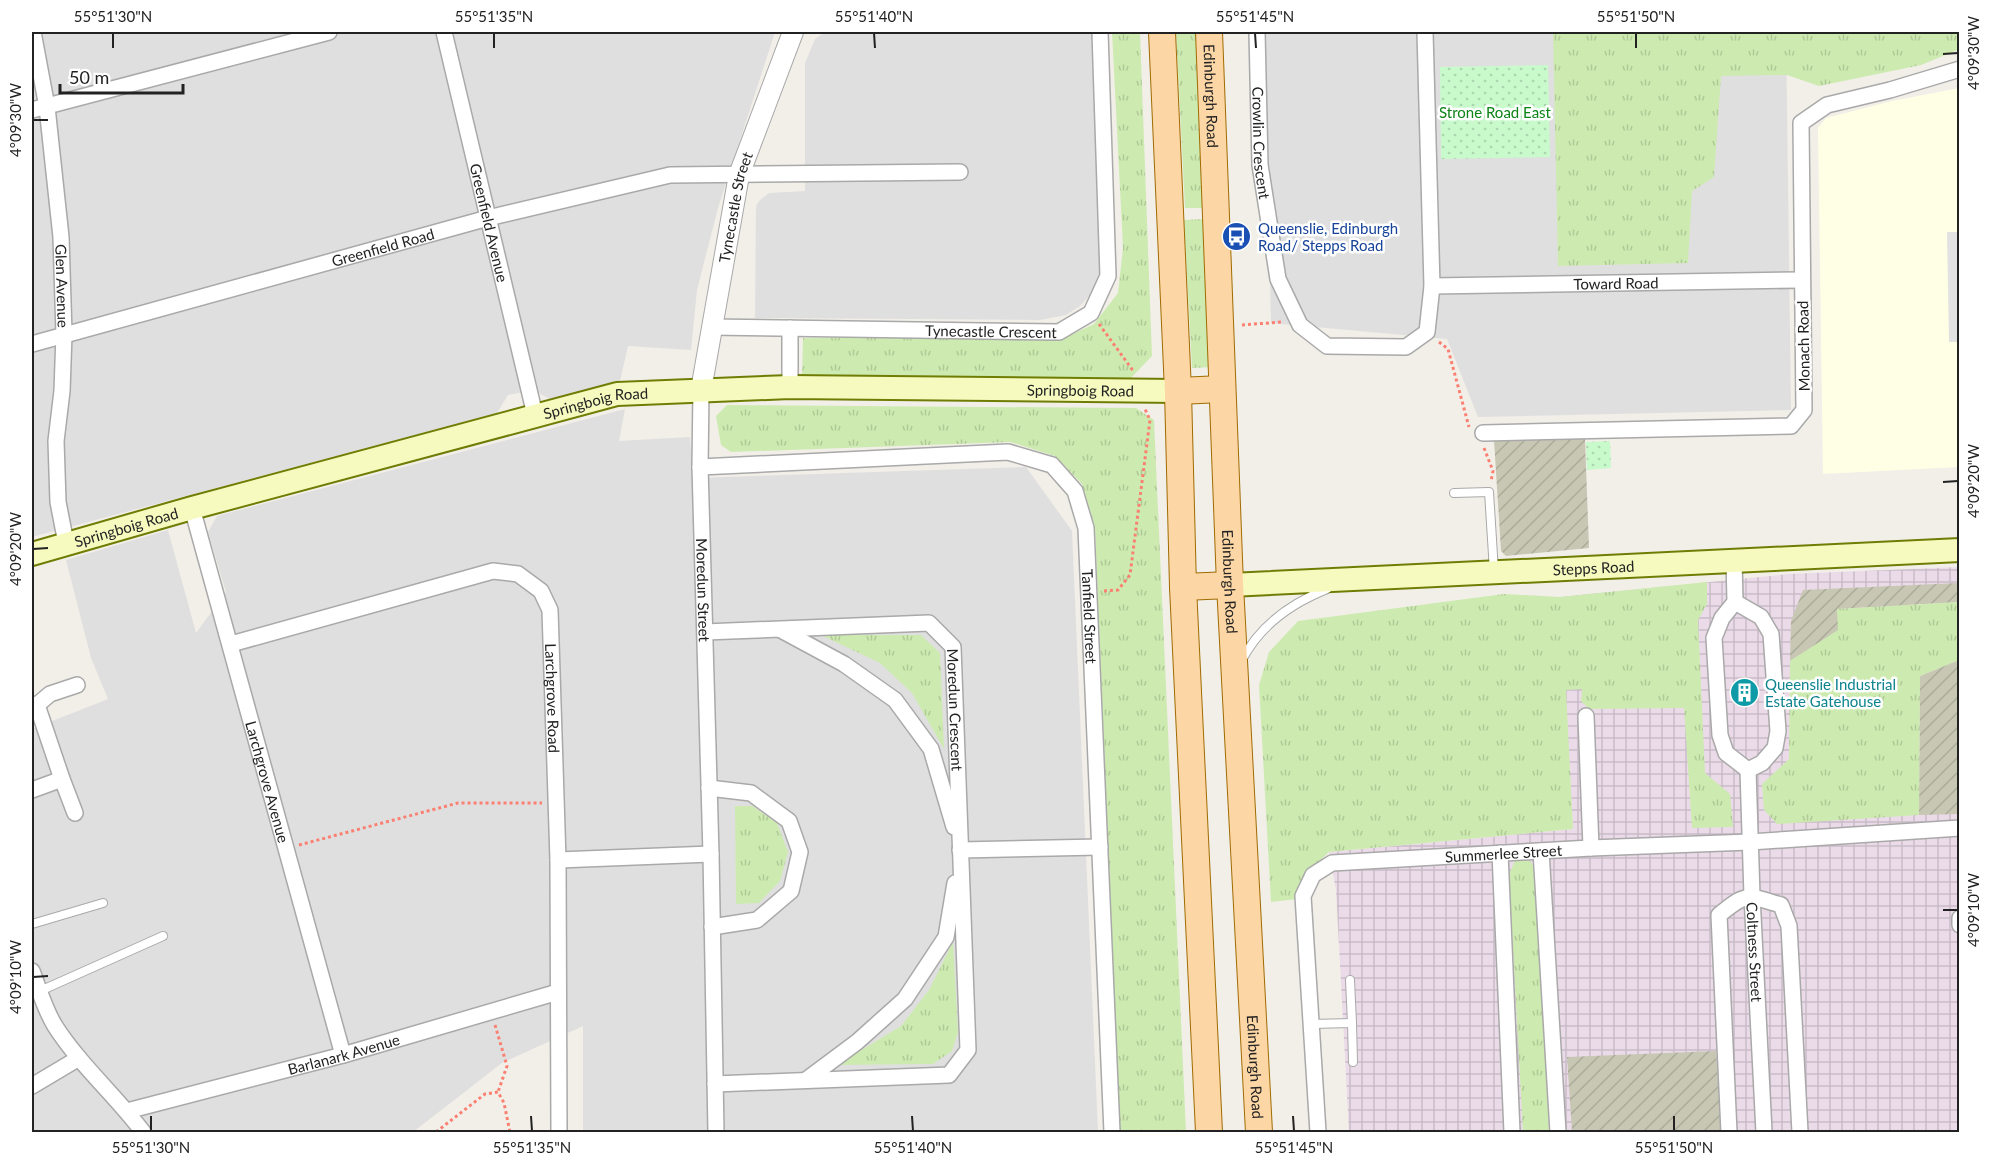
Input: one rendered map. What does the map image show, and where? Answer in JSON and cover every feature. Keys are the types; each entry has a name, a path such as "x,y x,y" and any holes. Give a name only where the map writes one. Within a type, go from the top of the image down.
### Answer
{"main road":[{"path":"1162,32 1178,391 1183,587 1209,1132"},
{"name":"Edinburgh Road","path":"1209,32 1230,585 1259,1132"},
{"name":"Springboig Road","path":"32,554 192,508 617,394 790,387 1178,391"},
{"path":"1178,391 1222,389"},
{"name":"Stepps Road","path":"1230,585 1734,559 1959,550"},
{"path":"1183,587 1230,585"}],"street":[{"name":"Glen Avenue","path":"33,32 39,108 61,237 64,334 62,391 56,441 58,502 66,543"},
{"path":"39,108 328,32"},
{"name":"Greenfield Avenue","path":"444,32 535,415"},
{"name":"Tynecastle Street","path":"701,390 739,175 793,32"},
{"path":"1091,313 1108,276 1100,32"},
{"name":"Crowlin Crescent","path":"1257,32 1260,165 1278,279 1300,325 1327,346 1406,346 1427,332"},
{"path":"1425,32 1432,286 1427,332"},
{"name":"Monach Road","path":"1483,433 1791,426 1804,410 1801,123 1827,105 1890,90 1959,69"},
{"name":"Greenfield Road","path":"32,344 488,218 670,175 960,172"},
{"name":"Toward Road","path":"1432,286 1801,280"},
{"name":"Tynecastle Crescent","path":"711,327 1059,332 1091,313"},
{"path":"790,328 790,387"},
{"name":"Moredun Street","path":"701,390 700,467 716,1132"},
{"name":"Tanfield Street","path":"700,467 1008,452 1052,465 1075,491 1086,528 1112,1132"},
{"name":"Larchgrove Avenue","path":"192,508 343,1055"},
{"path":"1734,559 1735,602 1722,618 1714,638 1720,735 1726,753 1748,770 1762,763 1775,748 1778,731 1771,634 1761,617 1735,602"},
{"name":"Larchgrove Road","path":"231,644 493,571 518,573 541,591 550,610 558,860 559,1132"},
{"name":"Moredun Crescent","path":"705,632 929,623 952,647 968,1050 949,1076 715,1084"},
{"name":"Moredun Crescent","path":"779,629 844,664 895,700 931,748 960,850 946,937 905,999 857,1042 806,1080"},
{"path":"75,813 34,704 50,694 77,685"},
{"path":"1586,716 1591,848"},
{"name":"Coltness Street","path":"1748,770 1764,1132"},
{"path":"32,790 62,779"},
{"path":"709,788 751,793 789,821 800,852 791,891 757,920 712,927"},
{"name":"Summerlee Street","path":"1317,1132 1303,896 1313,875 1332,863 1591,848 1750,842 1959,828"},
{"path":"960,850 1100,847"},
{"path":"1541,851 1558,1132"},
{"path":"1500,853 1512,1132"},
{"path":"558,860 711,854"},
{"path":"1729,1132 1719,915 1738,899 1752,896 1781,905 1789,926 1800,1132"},
{"path":"1959,918 1959,925"},
{"path":"32,971 54,1025 79,1058 143,1132"},
{"name":"Barlanark Avenue","path":"127,1111 343,1055 558,992"},
{"path":"32,1086 79,1058"}],"lane":[{"path":"1454,493 1489,492 1494,573"},
{"path":"1235,674 1259,634 1279,615 1298,602 1351,580"},
{"path":"32,924 103,903"},
{"path":"40,991 163,936"},
{"path":"1350,981 1353,1062"},
{"path":"1311,1024 1353,1023"}],"path":[{"path":"1091,313 1143,383 1136,391 1150,420 1130,574 1118,590"},
{"path":"1242,325 1298,321"},
{"path":"1427,332 1449,349 1471,433 1483,433 1485,452 1493,471 1489,492"},
{"path":"286,849 458,803 556,803"},
{"path":"491,1012 507,1066 498,1092 504,1103 510,1132"},
{"path":"436,1132 485,1094 498,1092"}],"shaded area":[{"path":"32,32 775,32 718,208 697,290 691,350 628,346 620,381 550,399 533,390 508,395 497,413 32,537"},
{"path":"825,32 1093,32 1102,263 1099,279 1090,295 1080,306 1066,315 1040,320 755,318 756,206 769,193 805,191 805,63 815,39"},
{"path":"1265,32 1786,32 1791,410 1478,417 1447,339 1271,323"},
{"path":"1959,88 1959,467 1823,474 1818,128 1826,118 1892,101"},
{"path":"1947,232 1959,232 1959,342 1949,342"},
{"path":"625,409 619,441 690,437 693,478 1026,467 1072,531 1098,1132 583,1132 583,1026 502,1063 413,1132 32,1132 32,729 108,699 91,658 66,560 168,530 196,633 226,592 208,532 217,516"},
{"path":"1585,439 1589,548 1506,556 1501,551 1494,440"},
{"path":"1959,567 1959,1132 1349,1132 1336,890 1329,852 1573,829 1560,597 1789,574"},
{"path":"1959,583 1959,602 1837,609 1839,630 1790,661 1791,621 1803,590"},
{"path":"1959,660 1959,814 1919,815 1920,676"},
{"path":"1716,1051 1721,1132 1572,1132 1567,1057"}],"green space":[{"path":"1112,32 1140,32 1152,356 1130,379 802,378 803,338 1066,337 1094,324 1118,293 1123,248"},
{"path":"1176,32 1198,32 1205,208 1185,208"},
{"path":"1553,32 1959,32 1960,49 1921,65 1819,86 1787,75 1721,76 1714,177 1692,191 1688,263 1558,266"},
{"name":"Strone Road East","path":"1548,65 1550,157 1441,159 1440,67"},
{"path":"1206,219 1214,367 1192,368 1184,220"},
{"path":"727,405 1136,408 1154,420 1186,1132 1120,1132 1095,527 1082,484 1055,456 1010,442 731,452 721,445 716,416"},
{"path":"1610,441 1611,468 1587,470 1586,442"},
{"path":"1707,582 1707,604 1698,620 1705,773 1730,794 1733,827 1692,828 1684,708 1589,709 1581,701 1582,689 1566,690 1573,829 1329,852 1304,876 1297,899 1271,902 1259,685 1269,652 1298,621 1504,594 1560,597"},
{"path":"1959,602 1959,660 1920,676 1919,815 1777,824 1764,810 1762,784 1789,759 1790,661 1838,630 1837,609"},
{"path":"821,635 921,635 940,653 944,749 912,693 880,663"},
{"path":"735,806 752,806 777,823 788,852 780,881 759,903 736,904"},
{"path":"1515,860 1530,861 1536,870 1549,1132 1523,1132 1509,875"},
{"path":"953,942 958,1032 952,1051 933,1064 837,1065 901,1026 929,990"}],"place":[{"name":"Queenslie, Edinburgh Road/ Stepps Road","path":"1237,237"},
{"name":"Queenslie Industrial Estate Gatehouse","path":"1744,693"}]}
